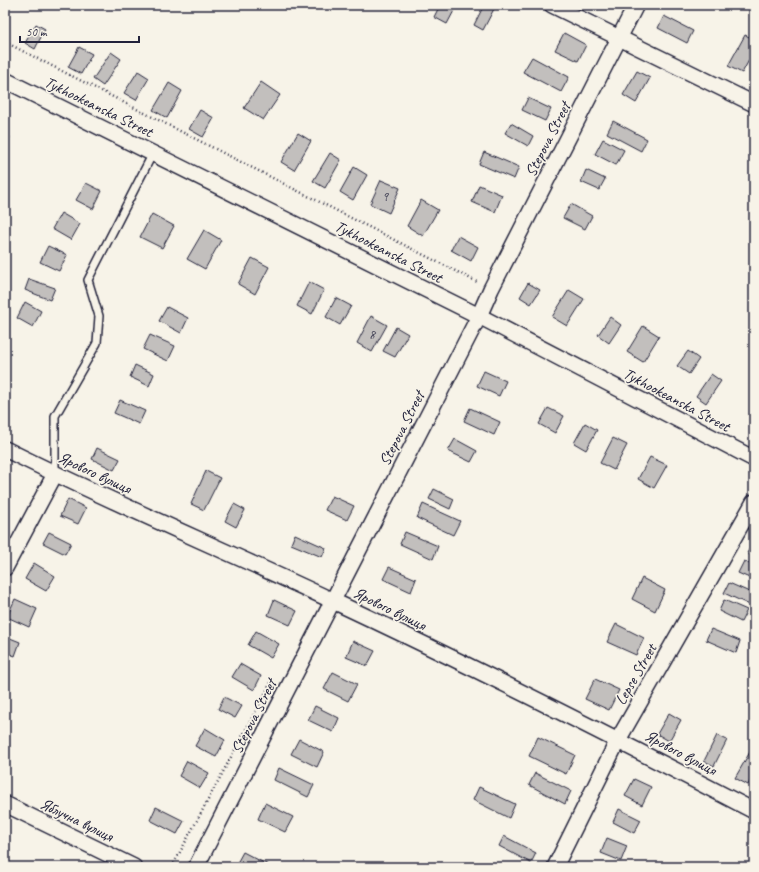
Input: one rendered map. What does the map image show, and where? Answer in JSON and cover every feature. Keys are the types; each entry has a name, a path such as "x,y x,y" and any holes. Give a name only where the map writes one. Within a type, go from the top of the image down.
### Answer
{"street":[{"path":"552,5 754,104"},
{"name":"Stepova Street","path":"196,867 479,316 491,289 636,5"},
{"name":"Tykhookeanska Street","path":"5,80 479,316 754,459"},
{"name":"Ярового вулиця","path":"5,449 55,474 333,600 618,740 754,811"},
{"path":"5,568 55,474"},
{"name":"Lepse Street","path":"555,867 618,740 754,502"},
{"name":"Яблучна вулиця","path":"5,804 134,867"}],"lane":[{"path":"55,474 55,416 97,343 99,316 88,280 153,153"}],"path":[{"path":"5,42 491,289"},
{"path":"172,867 274,678"}],"building":[{"path":"440,5 457,5 447,24 434,17"},
{"path":"484,5 496,5 483,30 474,25"},
{"path":"664,16 693,31 687,43 658,28"},
{"path":"36,24 45,29 35,49 25,43"},
{"path":"564,33 586,45 578,61 555,50"},
{"path":"745,35 754,39 754,51 742,73 728,66"},
{"path":"79,47 92,54 81,74 68,67"},
{"path":"111,52 121,59 103,86 93,79"},
{"path":"532,57 569,77 561,92 523,72"},
{"path":"138,71 149,78 136,100 124,93"},
{"path":"637,71 650,78 636,103 623,95"},
{"path":"261,82 280,95 263,120 244,108"},
{"path":"169,83 182,91 167,118 153,110"},
{"path":"528,98 551,109 545,121 522,110"},
{"path":"200,110 214,118 203,137 189,129"},
{"path":"613,121 647,139 641,151 607,133"},
{"path":"511,123 533,136 528,146 505,133"},
{"path":"298,133 311,141 294,170 281,162"},
{"path":"5,135 10,137 5,149"},
{"path":"603,139 624,150 616,165 595,154"},
{"path":"484,152 519,167 514,179 479,164"},
{"path":"330,153 341,160 325,188 313,181"},
{"path":"354,167 367,175 353,200 340,192"},
{"path":"586,170 605,179 599,190 581,182"},
{"path":"381,180 400,188 389,213 370,204"},
{"path":"86,183 102,191 93,209 76,200"},
{"path":"479,185 502,195 495,212 472,202"},
{"path":"421,200 438,210 423,236 407,226"},
{"path":"571,204 592,216 585,229 563,218"},
{"path":"61,213 80,224 71,240 52,229"},
{"path":"152,214 174,226 162,248 140,237"},
{"path":"204,230 221,240 205,269 187,259"},
{"path":"458,236 478,247 471,261 451,250"},
{"path":"48,246 67,255 59,271 40,262"},
{"path":"252,258 269,267 255,294 238,284"},
{"path":"29,279 55,288 50,300 25,290"},
{"path":"309,282 324,290 312,314 297,306"},
{"path":"528,283 540,290 531,304 520,297"},
{"path":"569,290 584,299 567,326 552,317"},
{"path":"336,298 351,306 340,325 326,317"},
{"path":"25,302 41,311 33,327 17,318"},
{"path":"167,307 188,318 181,333 159,321"},
{"path":"371,316 387,325 372,352 357,343"},
{"path":"610,317 621,325 609,343 598,335"},
{"path":"643,326 659,336 643,362 627,352"},
{"path":"396,327 408,334 395,357 383,351"},
{"path":"150,335 175,346 168,361 143,349"},
{"path":"688,351 699,359 689,374 677,366"},
{"path":"135,365 154,374 149,386 130,377"},
{"path":"484,371 506,381 499,396 477,386"},
{"path":"711,374 721,381 706,403 696,396"},
{"path":"120,400 145,411 139,424 114,413"},
{"path":"470,408 500,422 494,435 464,421"},
{"path":"548,408 564,416 555,433 539,424"},
{"path":"585,423 597,430 586,450 574,443"},
{"path":"613,438 627,445 614,470 600,463"},
{"path":"455,439 477,451 471,462 448,451"},
{"path":"97,448 120,459 114,470 92,459"},
{"path":"650,457 667,465 654,488 638,479"},
{"path":"206,471 220,478 204,510 191,504"},
{"path":"434,489 454,499 450,509 429,499"},
{"path":"332,496 354,506 347,520 325,510"},
{"path":"68,499 86,508 78,524 60,516"},
{"path":"234,504 245,510 236,527 225,521"},
{"path":"423,504 460,521 453,535 417,518"},
{"path":"49,532 71,543 65,554 43,543"},
{"path":"405,532 438,546 433,559 400,544"},
{"path":"295,534 326,548 322,557 291,544"},
{"path":"754,543 754,557 747,553"},
{"path":"744,561 754,566 754,580 738,573"},
{"path":"34,563 55,576 46,591 25,579"},
{"path":"389,567 416,579 411,592 383,579"},
{"path":"642,578 665,590 655,611 632,599"},
{"path":"729,583 754,594 754,607 724,593"},
{"path":"15,599 37,609 29,627 7,617"},
{"path":"274,600 297,611 290,625 268,615"},
{"path":"724,600 747,610 741,622 719,611"},
{"path":"616,624 644,638 636,655 607,642"},
{"path":"711,629 740,641 736,653 706,640"},
{"path":"256,631 279,644 271,658 248,645"},
{"path":"5,636 20,642 15,656 5,652"},
{"path":"353,641 375,651 367,666 346,657"},
{"path":"240,664 261,676 254,690 232,677"},
{"path":"333,672 357,684 348,701 324,689"},
{"path":"595,679 619,690 609,710 585,699"},
{"path":"224,697 242,706 235,718 218,709"},
{"path":"315,706 339,718 333,732 308,720"},
{"path":"669,713 681,720 669,741 657,734"},
{"path":"205,728 225,740 216,757 195,746"},
{"path":"717,735 727,740 714,766 704,761"},
{"path":"538,737 575,755 566,774 529,756"},
{"path":"299,739 324,752 317,767 291,754"},
{"path":"754,745 754,774 748,785 735,778"},
{"path":"187,761 209,773 200,788 179,776"},
{"path":"279,768 314,785 308,797 274,780"},
{"path":"535,773 571,791 565,804 529,785"},
{"path":"634,779 651,787 642,805 625,796"},
{"path":"479,787 515,804 509,818 473,800"},
{"path":"265,803 293,817 285,832 258,819"},
{"path":"156,807 184,821 177,834 150,820"},
{"path":"619,809 641,820 634,833 613,822"},
{"path":"504,836 536,853 531,863 499,846"},
{"path":"607,838 627,846 621,861 601,853"},
{"path":"243,852 272,867 244,867 237,863"}]}
